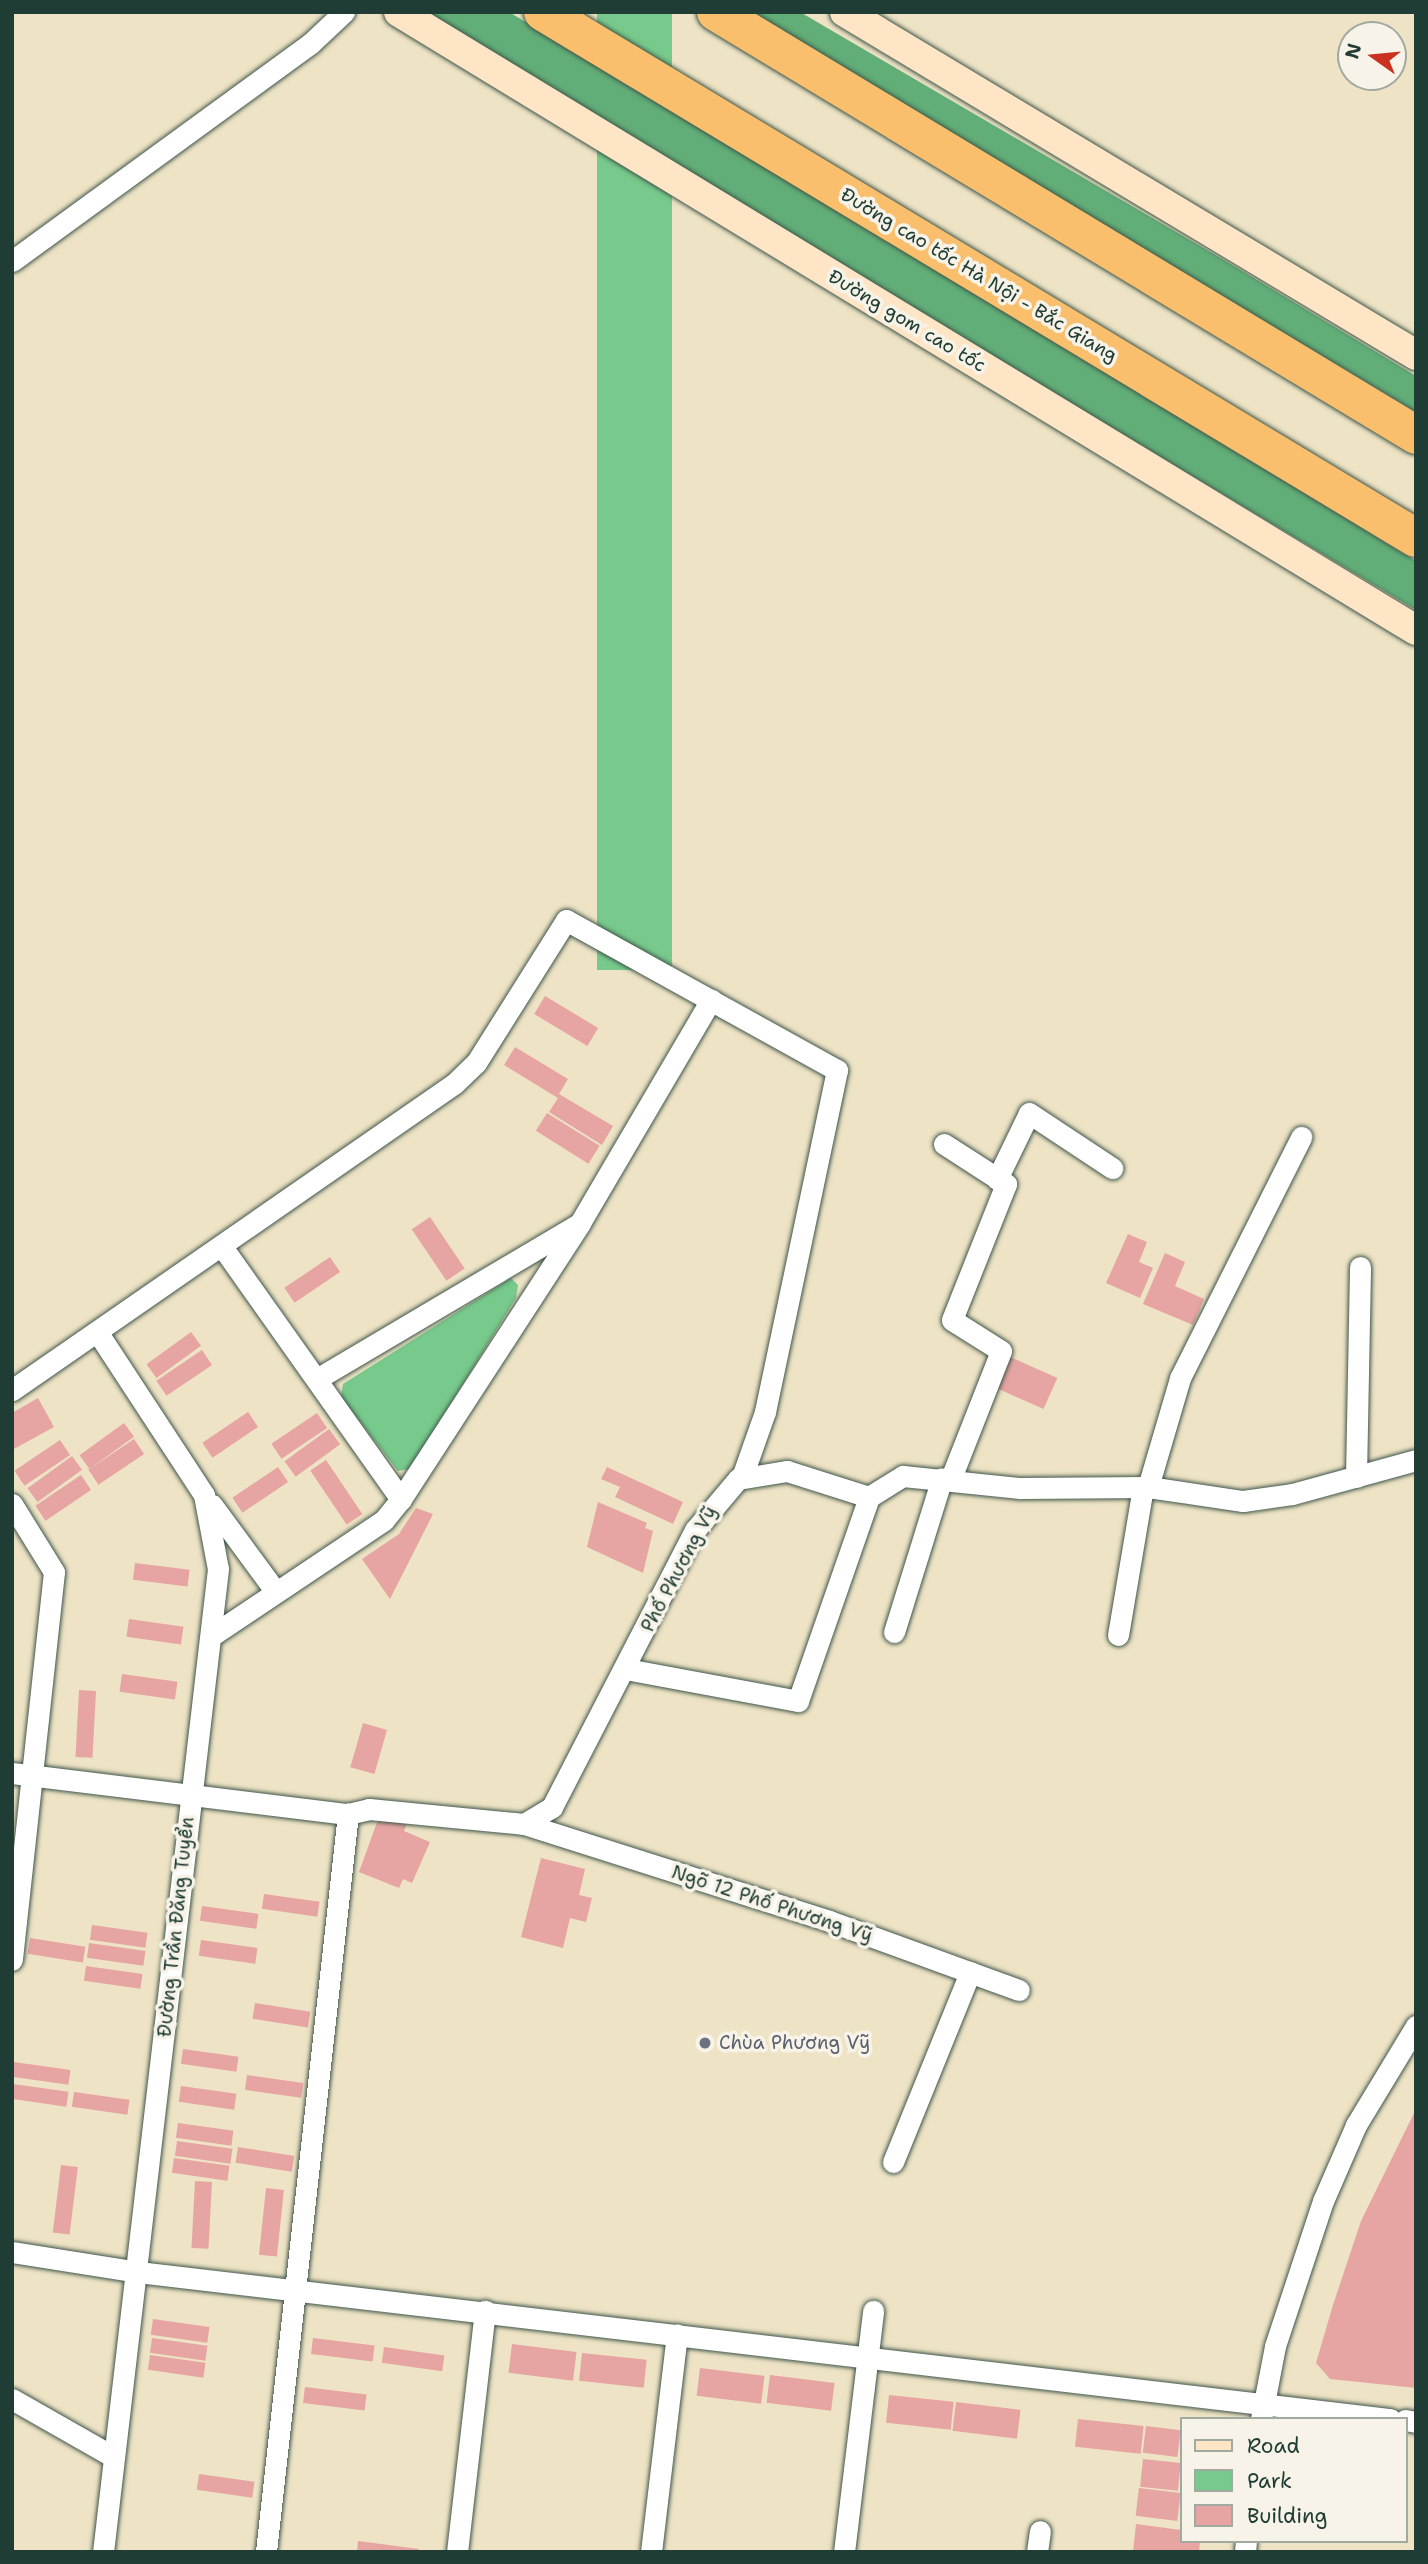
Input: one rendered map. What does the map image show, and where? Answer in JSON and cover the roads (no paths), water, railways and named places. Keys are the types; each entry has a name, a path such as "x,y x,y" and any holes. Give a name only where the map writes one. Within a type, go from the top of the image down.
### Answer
{"highway":[{"name":"Đường cao tốc Hà Nội - Bắc Giang","path":"542,12 1416,538"},
{"path":"716,12 1416,435"}],"main road":[{"name":"Đường gom cao tốc","path":"399,12 1416,630"},
{"path":"845,12 1416,355"}],"street":[{"path":"12,261 310,44 344,12"},
{"path":"12,1390 223,1248 454,1084 476,1063 566,920 837,1070 765,1412 742,1477 788,1471 869,1497"},
{"path":"211,1636 384,1520 401,1499 580,1223 711,1000"},
{"path":"997,1179 1029,1113 1112,1168"},
{"path":"1118,1635 1146,1487 1180,1378 1301,1137"},
{"path":"894,1632 947,1478 1001,1351 953,1320 1006,1184 944,1144"},
{"path":"320,1377 580,1223"},
{"path":"223,1248 320,1377 401,1499"},
{"path":"1356,1477 1360,1267"},
{"name":"Đường Trần Đăng Tuyển","path":"99,1333 204,1495 218,1569 138,2272 103,2552"},
{"path":"626,1669 798,1701 869,1497 903,1476 947,1478 1020,1488 1146,1487 1243,1501 1356,1477 1416,1460"},
{"name":"Phố Phương Vỹ","path":"524,1824 552,1807 700,1522 742,1477"},
{"path":"204,1495 276,1592"},
{"path":"12,1504 54,1572 22,1775 12,1960"},
{"path":"22,1775 348,1814 369,1809 524,1824"},
{"path":"266,2552 298,2288 348,1814"},
{"name":"Ngõ 12 Phố Phương Vỹ","path":"524,1824 1019,1990"},
{"path":"892,2162 970,1972"},
{"path":"1262,2411 1323,2201 1356,2125 1416,2026"},
{"path":"12,2252 138,2272 298,2288 677,2335 868,2354 1262,2411 1358,2417"},
{"path":"457,2552 485,2311"},
{"path":"844,2552 873,2311"},
{"path":"651,2552 677,2335"},
{"path":"12,2399 113,2456"}],"place":[{"name":"Chùa Phương Vỹ","path":"705,2043"}]}
